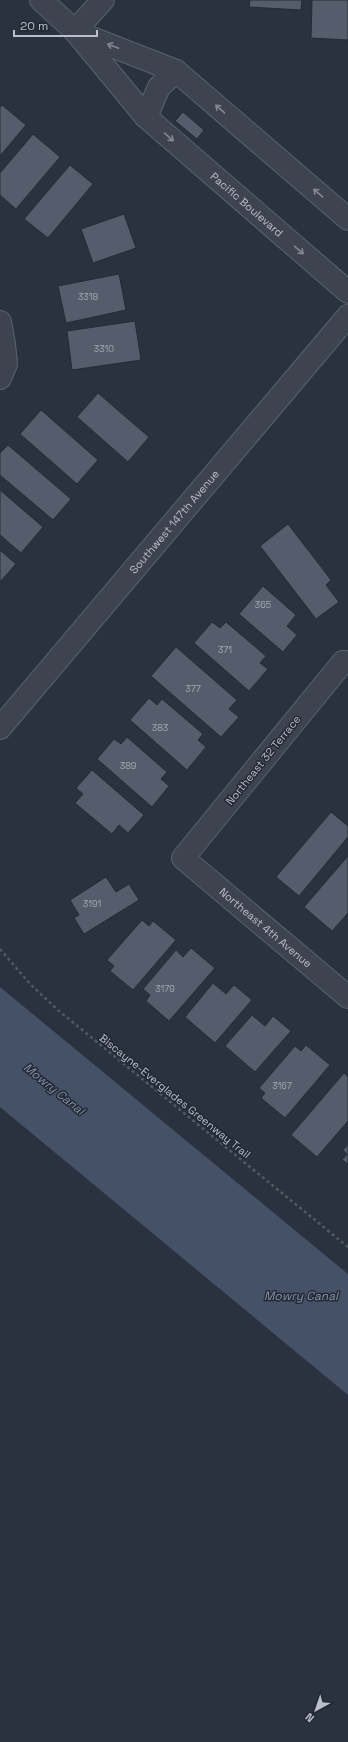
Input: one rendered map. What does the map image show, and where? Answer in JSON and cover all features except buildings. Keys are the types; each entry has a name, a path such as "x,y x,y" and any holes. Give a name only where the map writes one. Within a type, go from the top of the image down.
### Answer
{"street":[{"path":"75,31 103,0"},
{"name":"Pacific Boulevard","path":"45,1 75,31 146,117 348,292"},
{"name":"Pacific Boulevard","path":"75,31 176,71 348,219"},
{"path":"146,117 159,87 176,71"},
{"name":"Southwest 147th Avenue","path":"0,728 348,316"},
{"path":"0,322 4,344 3,371"},
{"name":"Northeast 32 Terrace","path":"183,858 346,662"},
{"name":"Northeast 4th Avenue","path":"183,858 348,996"}],"path":[{"name":"Biscayne-Everglades Greenway Trail","path":"0,949 31,984 59,1011 348,1247"}],"water":[{"name":"Mowry Canal","path":"0,987 348,1274 348,1395 0,1107"}]}
